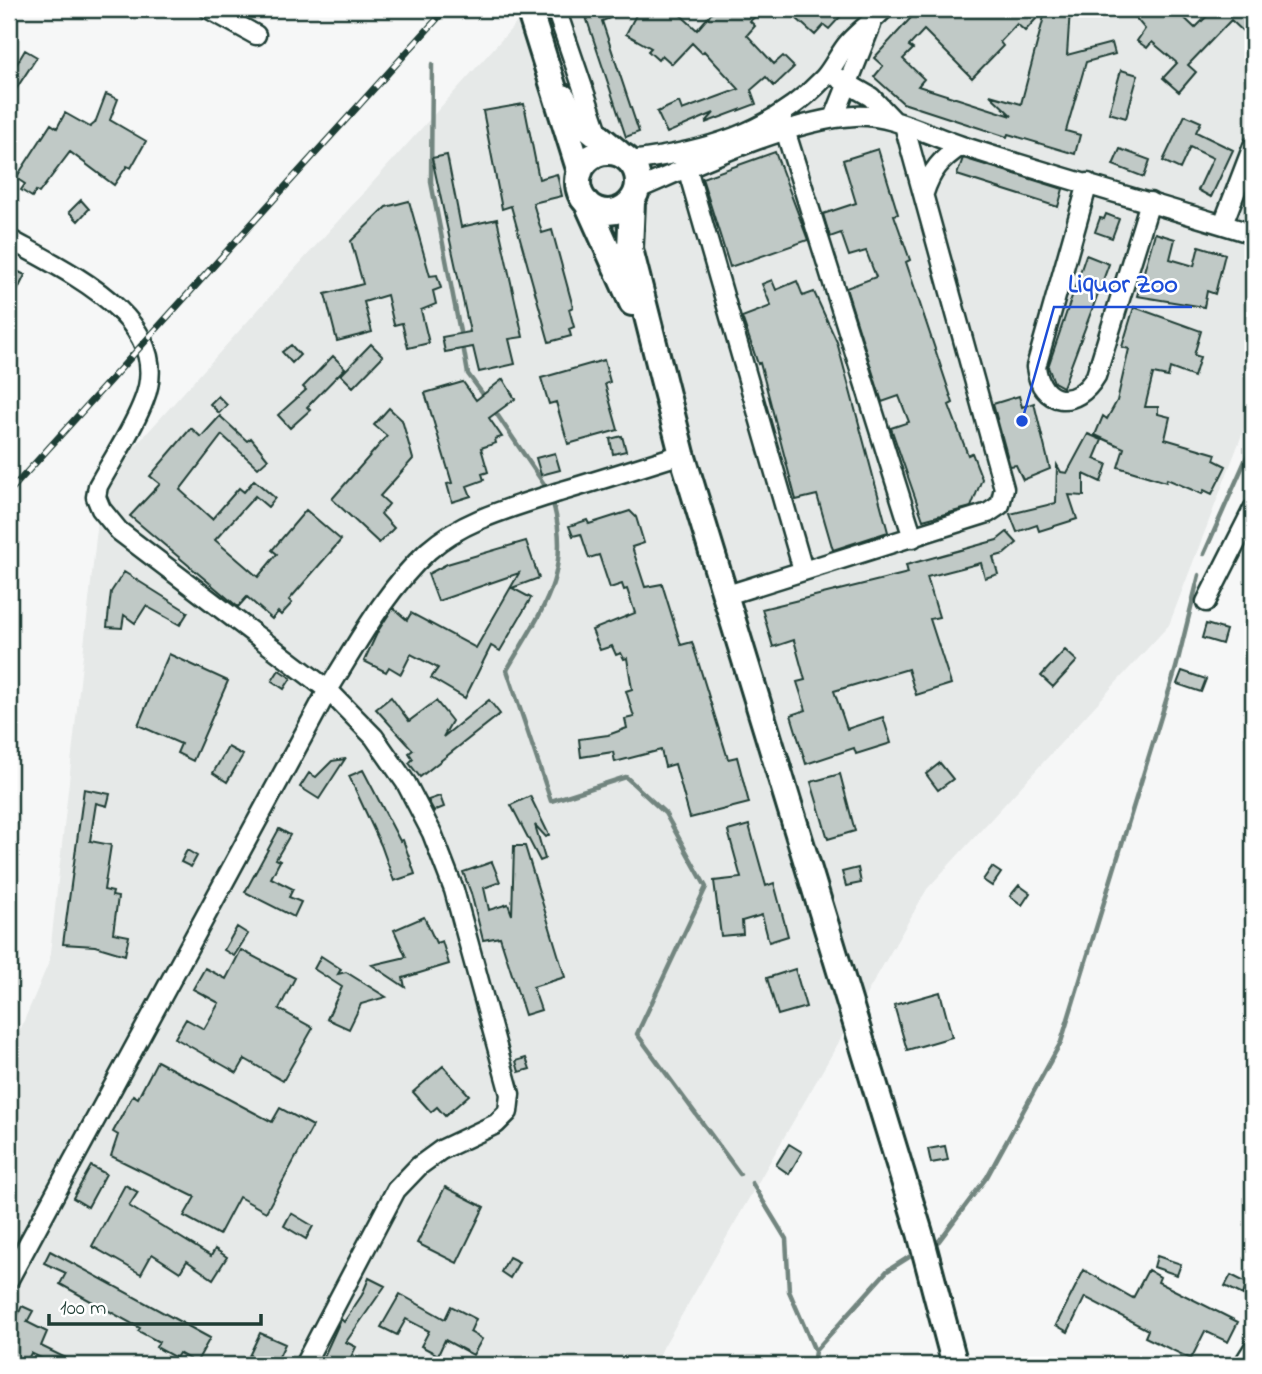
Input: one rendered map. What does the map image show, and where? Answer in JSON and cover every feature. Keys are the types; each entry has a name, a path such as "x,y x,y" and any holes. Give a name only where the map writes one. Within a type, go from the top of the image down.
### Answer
{"highway":[{"path":"529,9 580,172 579,188 654,352"},
{"path":"547,66 574,116 636,169 630,249 654,352 682,454 920,1233 955,1365"},
{"path":"580,172 591,157 616,151"},
{"path":"587,203 595,209 614,212 635,195"}],"street":[{"path":"209,9 256,35"},
{"path":"556,9 616,151 685,161 834,118 857,116 899,123 961,146 1253,234"},
{"path":"834,118 878,15"},
{"path":"635,195 685,161 749,133 780,114 824,77 849,42 878,15"},
{"path":"858,57 864,92"},
{"path":"727,595 988,513 1000,505 1004,488 924,193 899,123 849,82 840,78 824,77"},
{"path":"780,114 913,538"},
{"path":"924,193 930,174 944,158 961,146"},
{"path":"1223,224 1253,146"},
{"path":"685,161 803,570"},
{"path":"1088,183 1036,367 1038,377 1053,396 1067,400 1080,397 1096,376 1150,202"},
{"path":"9,239 104,296 132,323 147,354 150,371 144,401 98,486 96,497 108,521 155,560 328,690 374,737 406,783 432,833 454,890 510,1094 508,1112 496,1124 441,1150 419,1166 396,1190 304,1365"},
{"path":"9,1279 328,690 373,617 400,581 429,550 466,525 507,509 682,454"},
{"path":"1206,602 1253,509"},
{"path":"1243,1365 1253,1349"}],"shaded area":[{"path":"529,9 1253,9 1253,406 1169,625 927,889 653,1365 9,1365 9,1056 49,962 102,483"}],"building":[{"path":"579,9 633,9 602,21 639,132 626,137 584,11"},
{"path":"639,9 674,9 697,30 715,9 764,9 750,21 755,26 747,35 774,64 783,56 794,67 774,86 766,77 751,90 756,104 705,123 714,113 667,133 657,112 679,102 682,110 739,89 704,51 702,53 692,43 672,64 662,55 658,60 648,51 651,48 626,34"},
{"path":"786,9 832,9 840,17 829,29 824,25 815,35"},
{"path":"919,9 1045,9 1025,31 1017,24 1000,42 1003,46 972,78 924,30 909,46 913,49 903,59 924,79 918,86 1012,116 990,95 1021,104 1046,9 1070,9 1067,55 1112,43 1115,54 1086,62 1066,131 1080,135 1075,154 1008,134 1007,137 903,103 874,77 883,66 874,58"},
{"path":"1128,9 1175,9 1195,28 1214,9 1247,9 1253,15 1253,29 1247,35 1231,20 1188,65 1196,72 1179,92 1163,78 1177,63 1152,42 1147,48 1137,41 1145,29"},
{"path":"25,50 37,57 16,89 9,84 9,77"},
{"path":"1121,70 1138,75 1126,118 1109,113"},
{"path":"106,94 118,99 110,120 146,141 131,168 127,166 114,185 70,152 39,193 36,191 32,197 21,190 25,184 16,178 51,124 57,128 65,113 90,127 95,123"},
{"path":"524,104 539,179 557,174 562,196 533,203 542,233 552,230 573,307 569,309 574,327 569,329 571,336 549,342 511,206 502,209 483,111"},
{"path":"1185,115 1201,122 1196,132 1233,150 1211,197 1198,190 1213,158 1190,147 1180,169 1163,161"},
{"path":"878,149 898,214 894,215 910,260 906,262 953,403 949,405 968,455 972,453 982,479 971,507 923,520 891,428 909,422 899,396 882,402 846,288 876,277 866,251 849,256 841,233 830,237 823,214 856,203 843,160"},
{"path":"1120,149 1150,160 1144,177 1113,165"},
{"path":"775,152 808,240 730,267 702,178"},
{"path":"447,155 461,227 497,219 523,337 509,339 515,364 479,372 473,347 445,352 442,337 470,332 432,158"},
{"path":"963,158 1063,189 1058,207 957,175"},
{"path":"81,200 89,209 78,221 69,212"},
{"path":"409,201 430,276 437,275 441,288 433,291 436,304 421,310 429,343 408,348 402,323 394,325 387,295 364,302 372,332 337,341 325,294 363,284 351,241 386,207"},
{"path":"1106,214 1119,219 1112,238 1095,232 1100,218 1104,219"},
{"path":"1155,233 1175,239 1170,259 1194,266 1199,246 1225,254 1215,294 1207,291 1204,307 1137,296"},
{"path":"1086,255 1109,264 1063,387 1054,382 1048,367"},
{"path":"9,267 25,275 9,308"},
{"path":"772,280 776,290 797,281 803,296 814,292 837,342 888,532 833,550 817,495 796,500 760,363 758,364 742,317 771,306 762,284"},
{"path":"1134,307 1201,331 1194,355 1200,357 1194,377 1170,368 1168,377 1153,374 1145,407 1158,407 1158,414 1170,417 1165,439 1216,454 1214,460 1226,466 1212,494 1204,490 1202,494 1167,479 1166,482 1118,467 1124,448 1095,435 1103,416 1107,419 1117,401 1129,349 1122,347"},
{"path":"371,344 383,356 353,387 341,375"},
{"path":"291,345 300,355 292,363 282,352"},
{"path":"333,356 345,368 307,407 310,410 290,428 278,415 306,390 303,387"},
{"path":"604,360 610,382 605,384 618,430 568,444 556,402 549,404 541,378"},
{"path":"503,379 515,399 489,418 502,437 495,439 496,443 481,448 488,472 482,474 484,480 467,486 471,496 452,502 447,484 452,483 425,393 463,382 476,400"},
{"path":"218,396 227,405 219,413 210,404"},
{"path":"1019,396 1022,407 1034,403 1050,469 1023,480 1016,465 1010,466 993,404"},
{"path":"389,408 402,420 413,459 380,496 389,504 381,514 394,528 379,543 332,499 387,436 374,425"},
{"path":"220,416 247,441 251,438 268,459 258,468 222,435 180,490 212,519 239,488 244,492 254,480 275,498 268,507 255,496 215,540 258,577 277,554 272,550 306,510 341,540 289,600 292,603 281,615 278,612 272,619 247,597 238,607 130,516 160,484 150,476 191,428 201,437"},
{"path":"1088,434 1102,440 1094,459 1107,464 1101,482 1084,474 1084,496 1069,495 1077,519 1039,531 1037,525 1017,532 1010,514 1056,503 1057,465 1061,472 1067,473"},
{"path":"622,436 626,451 613,454 610,439"},
{"path":"555,453 560,470 541,475 536,458"},
{"path":"630,511 636,517 644,543 632,547 645,587 662,584 681,645 692,642 728,759 737,757 749,803 690,818 675,764 665,767 661,750 615,762 613,752 581,757 579,739 608,735 627,728 625,719 634,717 626,691 632,689 627,658 624,659 621,653 616,655 612,646 600,650 592,630 635,613 627,589 624,590 622,584 610,588 599,555 589,558 581,534 573,536 569,526 587,520 589,524"},
{"path":"1007,532 1017,543 1004,554 993,557 998,574 985,578 981,563 927,577 939,617 930,619 951,684 916,695 908,669 834,691 847,729 883,717 891,743 856,754 854,748 806,764 791,715 806,710 797,682 805,680 794,640 773,647 762,609 908,573 906,565 997,540"},
{"path":"526,541 539,578 512,588 531,598 500,651 491,646 465,698 431,678 438,668 411,654 401,674 389,667 386,672 364,661 378,631 393,608 407,620 411,613 476,648 519,573 438,601 428,574 447,564"},
{"path":"124,572 188,612 180,625 146,606 135,623 124,615 122,628 107,627 111,592"},
{"path":"1206,624 1226,630 1222,644 1202,638"},
{"path":"1065,650 1077,661 1053,687 1041,676"},
{"path":"169,654 228,681 193,761 177,753 181,744 138,725"},
{"path":"279,670 291,678 284,689 272,681"},
{"path":"1182,671 1206,679 1201,692 1177,684"},
{"path":"391,697 409,721 436,701 452,721 443,737 489,700 500,714 420,777 409,763 413,759 409,753 413,750 376,709"},
{"path":"228,747 243,755 227,782 213,773"},
{"path":"345,759 319,799 300,787 309,773 316,777 332,761"},
{"path":"940,763 953,779 938,790 926,774"},
{"path":"363,770 400,841 403,840 415,874 394,881 381,845 349,776"},
{"path":"840,774 855,831 828,839 811,782"},
{"path":"84,789 110,794 107,806 96,803 90,841 111,845 104,890 113,892 112,896 118,897 113,933 129,936 125,955 95,946 63,944"},
{"path":"440,796 444,807 434,811 428,800"},
{"path":"530,796 549,835 546,837 535,825 545,859 540,861 511,805"},
{"path":"749,825 766,886 774,883 788,936 769,942 762,915 742,921 743,934 721,936 714,881 741,878 728,831"},
{"path":"279,829 290,835 276,859 280,861 271,878 293,889 289,897 301,902 294,917 245,892"},
{"path":"514,846 525,846 565,977 533,987 541,1010 525,1015 500,937 483,940 463,872 492,862 500,882 484,888 489,910 508,904 512,915"},
{"path":"187,850 197,856 191,867 181,862"},
{"path":"992,867 1001,873 992,886 983,880"},
{"path":"858,868 861,883 846,886 842,872"},
{"path":"1019,885 1030,893 1022,905 1010,896"},
{"path":"424,917 436,943 442,941 449,964 403,978 405,987 372,965 406,957 394,930"},
{"path":"237,927 248,934 234,956 224,950"},
{"path":"241,950 295,978 279,1009 313,1028 283,1081 245,1059 237,1073 175,1038 186,1019 204,1029 219,1003 193,989 205,968 226,979"},
{"path":"321,956 341,969 338,974 346,972 386,997 361,1004 349,1029 327,1019 342,987 314,969"},
{"path":"795,969 806,1007 778,1015 767,978"},
{"path":"940,992 952,1037 907,1050 894,1005"},
{"path":"526,1058 530,1069 519,1072 516,1061"},
{"path":"157,1061 272,1122 280,1108 313,1126 266,1212 239,1197 219,1235 184,1216 195,1197 111,1156 118,1135 113,1132 133,1095 138,1098"},
{"path":"443,1066 469,1095 445,1116 437,1107 431,1112 413,1092"},
{"path":"789,1144 802,1152 789,1174 776,1165"},
{"path":"945,1146 948,1160 931,1163 928,1149"},
{"path":"91,1166 106,1174 88,1207 73,1198"},
{"path":"125,1185 138,1192 129,1206 211,1256 215,1249 227,1257 213,1279 187,1261 180,1272 152,1254 141,1274 92,1246"},
{"path":"445,1187 484,1207 457,1263 417,1243"},
{"path":"291,1213 313,1226 306,1239 284,1226"},
{"path":"50,1251 210,1338 196,1363 179,1353 176,1358 156,1347 159,1342 138,1331 140,1328 60,1284 66,1273 44,1263"},
{"path":"1157,1256 1181,1264 1177,1275 1154,1267"},
{"path":"509,1257 519,1262 510,1278 501,1272"},
{"path":"1084,1270 1133,1298 1148,1270 1160,1277 1158,1282 1238,1322 1228,1342 1205,1331 1191,1359 1145,1337 1148,1330 1085,1297 1068,1332 1056,1325"},
{"path":"1231,1275 1247,1283 1243,1295 1225,1286"},
{"path":"369,1278 385,1286 346,1342 356,1347 347,1365 320,1365 341,1319 344,1322 362,1295"},
{"path":"400,1294 445,1319 451,1306 476,1319 470,1332 482,1339 473,1355 445,1340 438,1355 421,1346 429,1331 406,1319 397,1335 381,1327"},
{"path":"22,1306 33,1311 27,1322 47,1332 41,1346 80,1365 55,1365 31,1353 25,1365 9,1365 9,1334"},
{"path":"260,1333 285,1344 275,1365 249,1356"}],"waterway":[{"path":"432,64 431,182 461,337"},
{"path":"463,345 468,374 485,397"},
{"path":"494,410 546,487"},
{"path":"1204,554 1253,443"},
{"path":"554,507 559,554 555,574 541,612 507,670 551,801 626,777 665,813 706,887 637,1034 740,1174"},
{"path":"931,1245 939,1241 987,1177 1061,1042 1176,668 1199,575"},
{"path":"752,1183 786,1239 789,1291 815,1351"},
{"path":"813,1365 815,1351 887,1271 917,1252"}],"railway":[{"path":"9,492 446,9"}],"place":[{"name":"Liquor Zoo","path":"1022,421"}]}
